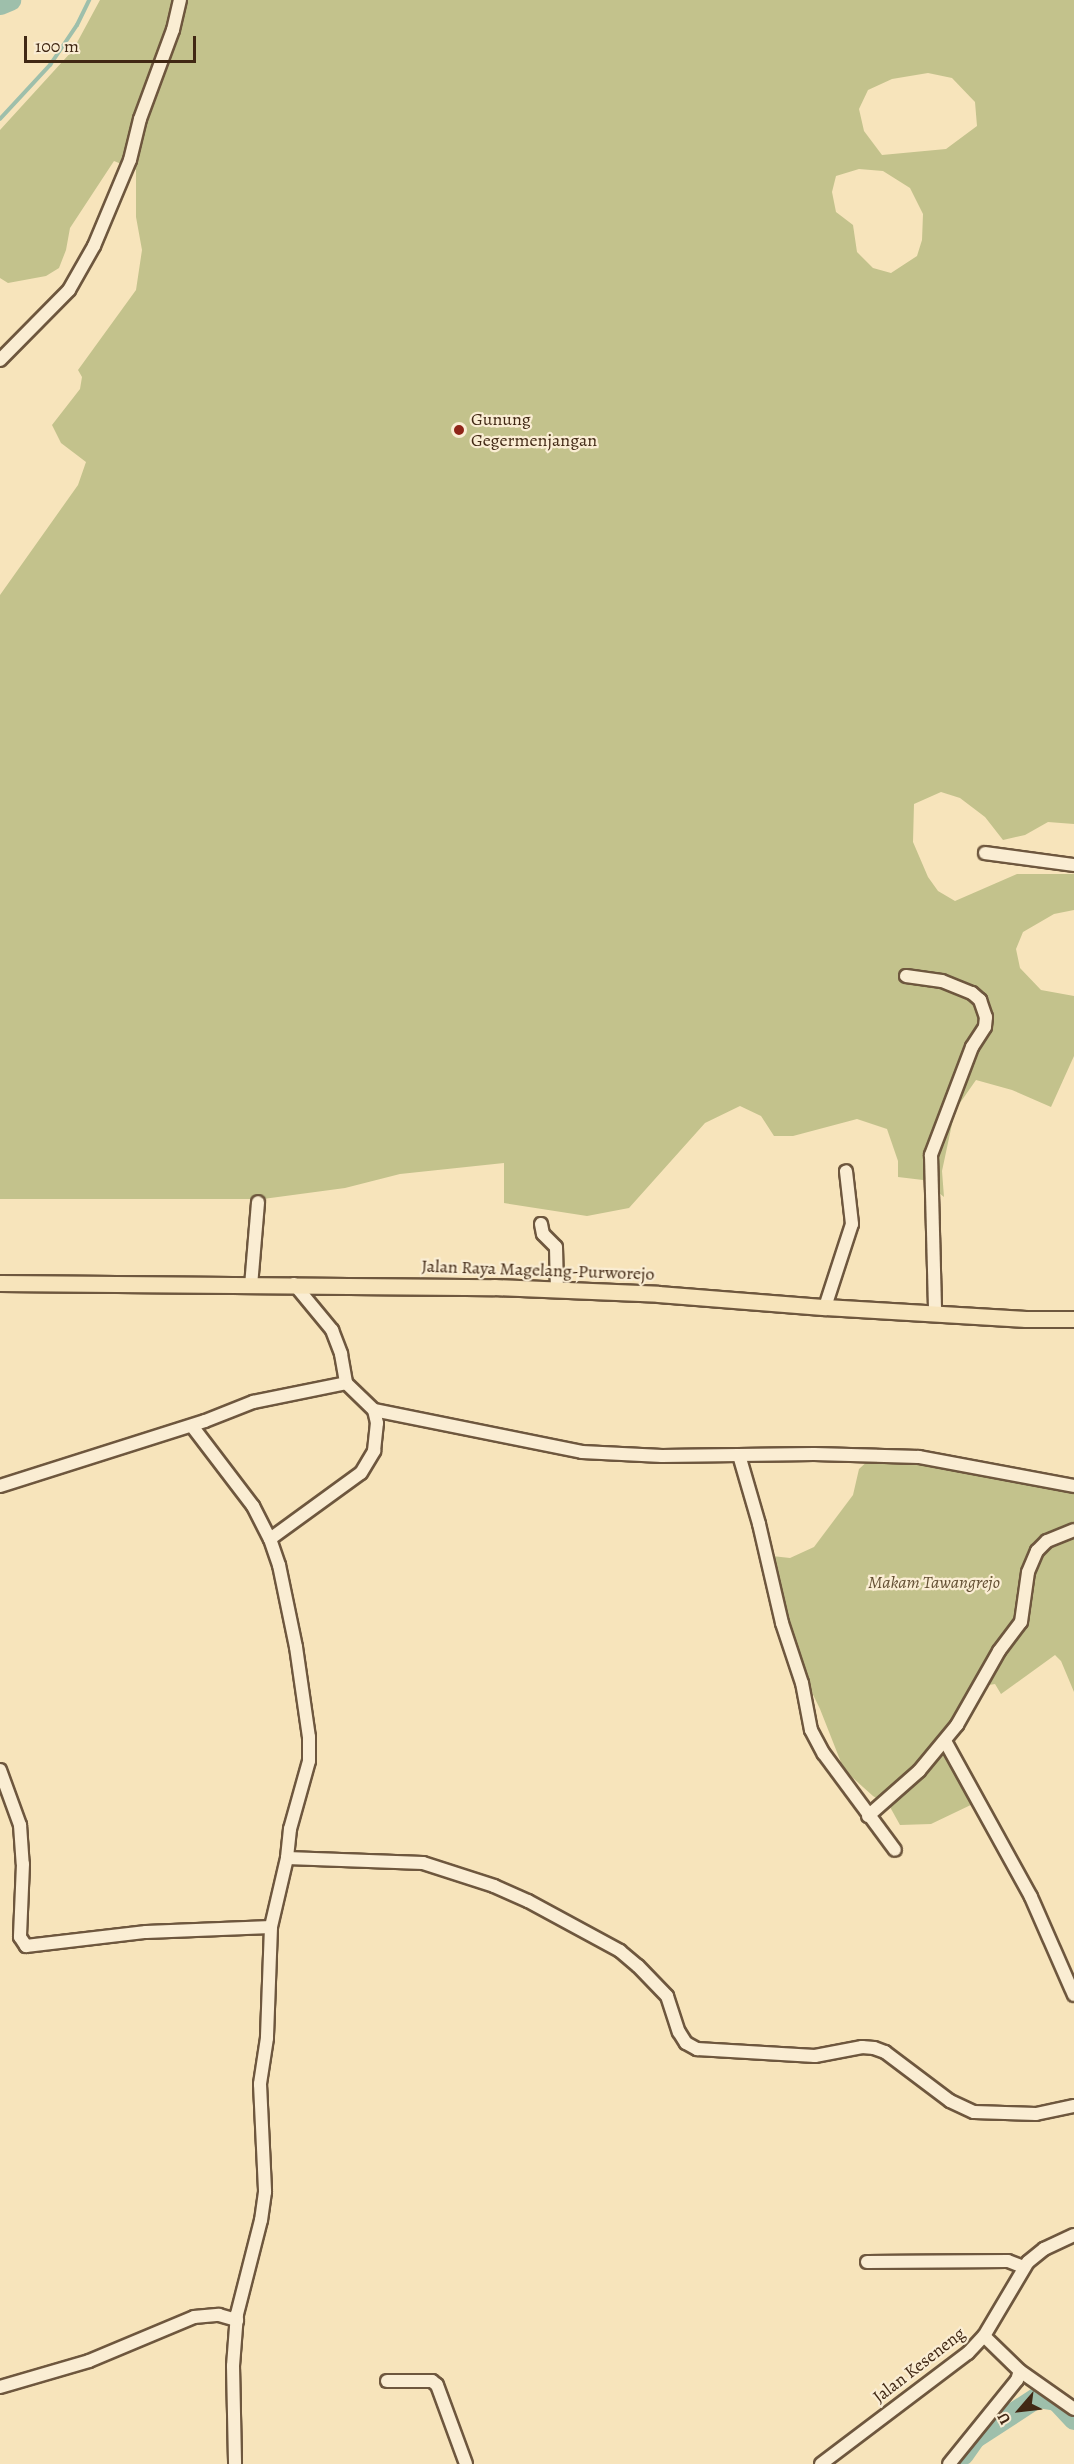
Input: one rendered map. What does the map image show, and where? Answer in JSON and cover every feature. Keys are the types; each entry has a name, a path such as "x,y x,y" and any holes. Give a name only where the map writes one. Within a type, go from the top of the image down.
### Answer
{"main road":[{"name":"Jalan Raya Magelang-Purworejo","path":"0,1283 251,1286 294,1284 658,1293 825,1307 1074,1319"}],"street":[{"path":"0,360 69,290 94,246 130,160 140,119 173,30 180,0"},
{"path":"985,853 1074,865"},
{"path":"906,976 942,981 972,993 980,1000 986,1017 985,1027 972,1047 932,1155 935,1313"},
{"path":"825,1307 852,1224 846,1171"},
{"path":"251,1286 258,1202"},
{"path":"541,1224 543,1234 556,1247 556,1290"},
{"path":"294,1284 332,1330 341,1354 346,1383 374,1410 582,1452 662,1456 814,1454 919,1457 1074,1486"},
{"path":"0,1486 192,1426 253,1402 346,1383"},
{"path":"270,1539 362,1473 374,1451 376,1424 374,1410"},
{"path":"192,1426 254,1506 270,1539 279,1565 296,1647 309,1737 309,1761 290,1829 287,1858 271,1927 267,2038 260,2084 265,2192 237,2320 233,2366 235,2464"},
{"path":"739,1455 759,1524 782,1623 802,1683 811,1730 824,1754 895,1850"},
{"path":"868,1816 919,1771 957,1725 999,1651 1021,1622 1028,1572 1037,1551 1047,1541 1074,1530"},
{"path":"945,1741 1031,1897 1074,1995"},
{"path":"0,1770 20,1825 23,1864 20,1936 26,1946 146,1932 271,1927"},
{"path":"287,1858 423,1863 494,1886 528,1901 620,1951 638,1966 667,1996 679,2032 686,2043 697,2049 815,2056 862,2047 874,2048 885,2052 950,2101 974,2112 1036,2114 1074,2106"},
{"name":"Jalan Keseneng","path":"821,2464 968,2353 984,2336 1024,2267 1044,2249 1074,2235"},
{"path":"867,2262 1008,2261 1024,2267"},
{"path":"0,2387 89,2361 194,2317 219,2315 237,2320"},
{"path":"984,2336 1020,2371 1074,2409"},
{"path":"949,2464 1017,2380 1020,2371"},
{"path":"387,2381 432,2381 437,2385 466,2464"}],"green space":[{"path":"100,0 1074,0 1074,824 1048,822 1025,835 1003,840 985,817 960,798 941,792 914,804 913,842 928,877 938,891 955,901 1017,874 1074,874 1074,910 1054,914 1023,932 1016,949 1020,968 1041,990 1074,996 1074,1056 1051,1107 1012,1090 976,1080 955,1110 942,1171 944,1197 923,1180 898,1177 898,1161 887,1129 857,1119 793,1136 774,1136 761,1116 740,1106 705,1123 629,1208 587,1216 504,1203 504,1163 400,1174 345,1188 263,1199 0,1199 0,595 78,485 86,462 61,443 52,425 80,389 82,377 78,370 136,290 142,250 136,217 136,170 114,161 70,228 66,250 59,268 46,276 8,283 0,278 0,130 73,50","holes":["928,73 952,78 975,102 977,126 946,149 882,155 864,131 859,109 868,90 892,79","859,169 883,171 910,188 923,214 922,240 917,256 891,273 873,268 857,252 853,225 836,212 832,192 836,176"]},
{"name":"Makam Tawangrejo","path":"870,1459 921,1462 1074,1493 1074,1692 1061,1661 1055,1655 1001,1694 995,1684 983,1686 956,1731 951,1746 977,1802 931,1824 900,1825 890,1807 873,1796 844,1770 820,1709 781,1629 772,1556 790,1558 814,1547 853,1495 859,1469"}],"waterway":[{"path":"0,4 10,0"},
{"path":"0,119 50,65 77,25 89,0"},
{"path":"963,2454 974,2438 1037,2397 1056,2400 1074,2419"}],"place":[{"name":"Gunung Gegermenjangan","path":"459,430"}]}
